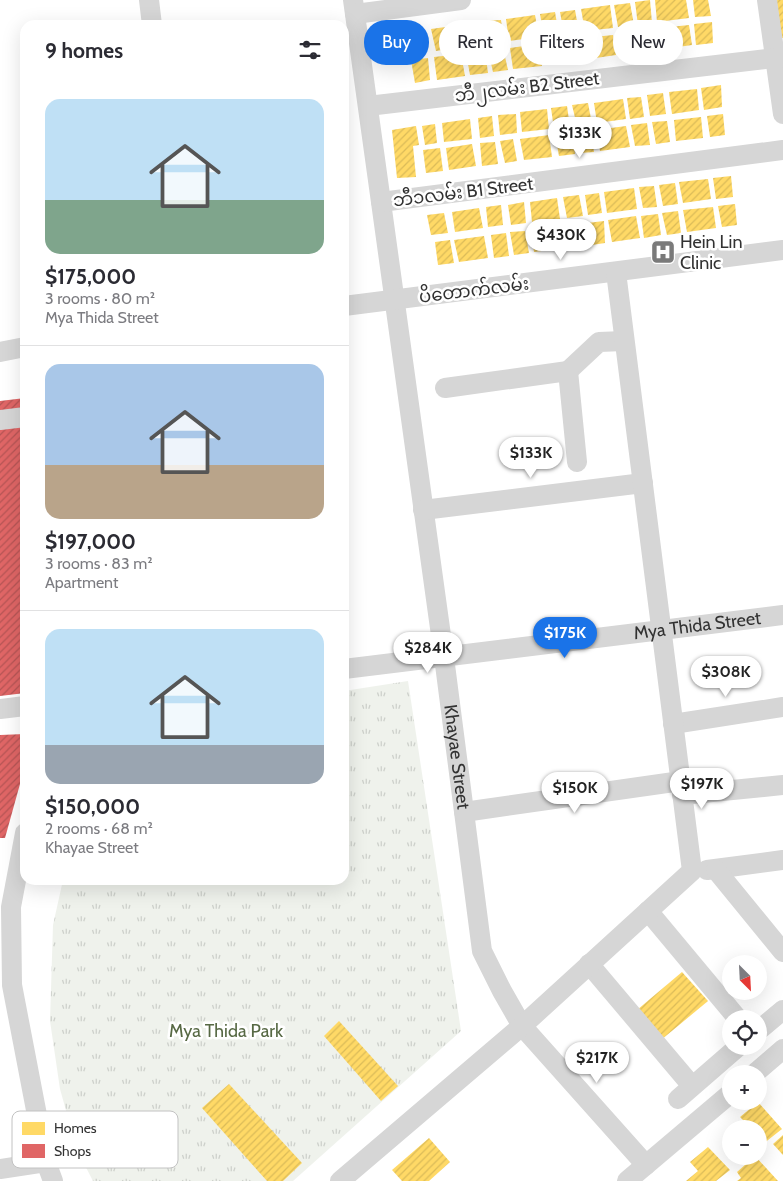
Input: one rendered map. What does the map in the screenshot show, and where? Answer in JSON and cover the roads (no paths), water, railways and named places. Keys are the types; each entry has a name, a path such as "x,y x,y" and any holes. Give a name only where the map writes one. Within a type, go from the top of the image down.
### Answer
{"street":[{"path":"149,0 151,20"},
{"path":"354,7 461,0"},
{"path":"768,0 779,58 783,114"},
{"name":"Khayae Street","path":"354,7 444,657 482,951 502,992 522,1026 646,1165"},
{"name":"ဘီ၂လမ်း B2 Street","path":"368,106 779,58"},
{"name":"ဘီ၁လမ်း B1 Street","path":"381,202 783,150"},
{"name":"ပိတောက်လမ်း","path":"349,306 783,250"},
{"path":"616,272 692,871"},
{"path":"445,388 568,371 598,342 624,341"},
{"path":"0,352 20,349"},
{"path":"568,371 577,462"},
{"path":"0,420 20,418"},
{"path":"424,510 643,483"},
{"name":"Mya Thida Street","path":"349,668 783,615"},
{"path":"0,709 20,707"},
{"path":"673,724 783,707"},
{"path":"464,812 682,788 783,785"},
{"path":"20,859 11,907 12,985 36,1111"},
{"path":"340,1181 522,1026 692,871 716,870 783,860"},
{"path":"716,870 783,952"},
{"path":"648,911 730,1010"},
{"path":"589,964 685,1093 729,1055"},
{"path":"767,1023 783,1010"},
{"path":"764,1065 783,1049"},
{"path":"627,1181 722,1101"},
{"path":"48,1168 53,1181"},
{"path":"50,1168 60,1181"}],"place":[{"name":"Hein Lin Clinic","path":"663,252"}],"park label":[{"name":"Mya Thida Park","path":"226,1031"}]}
